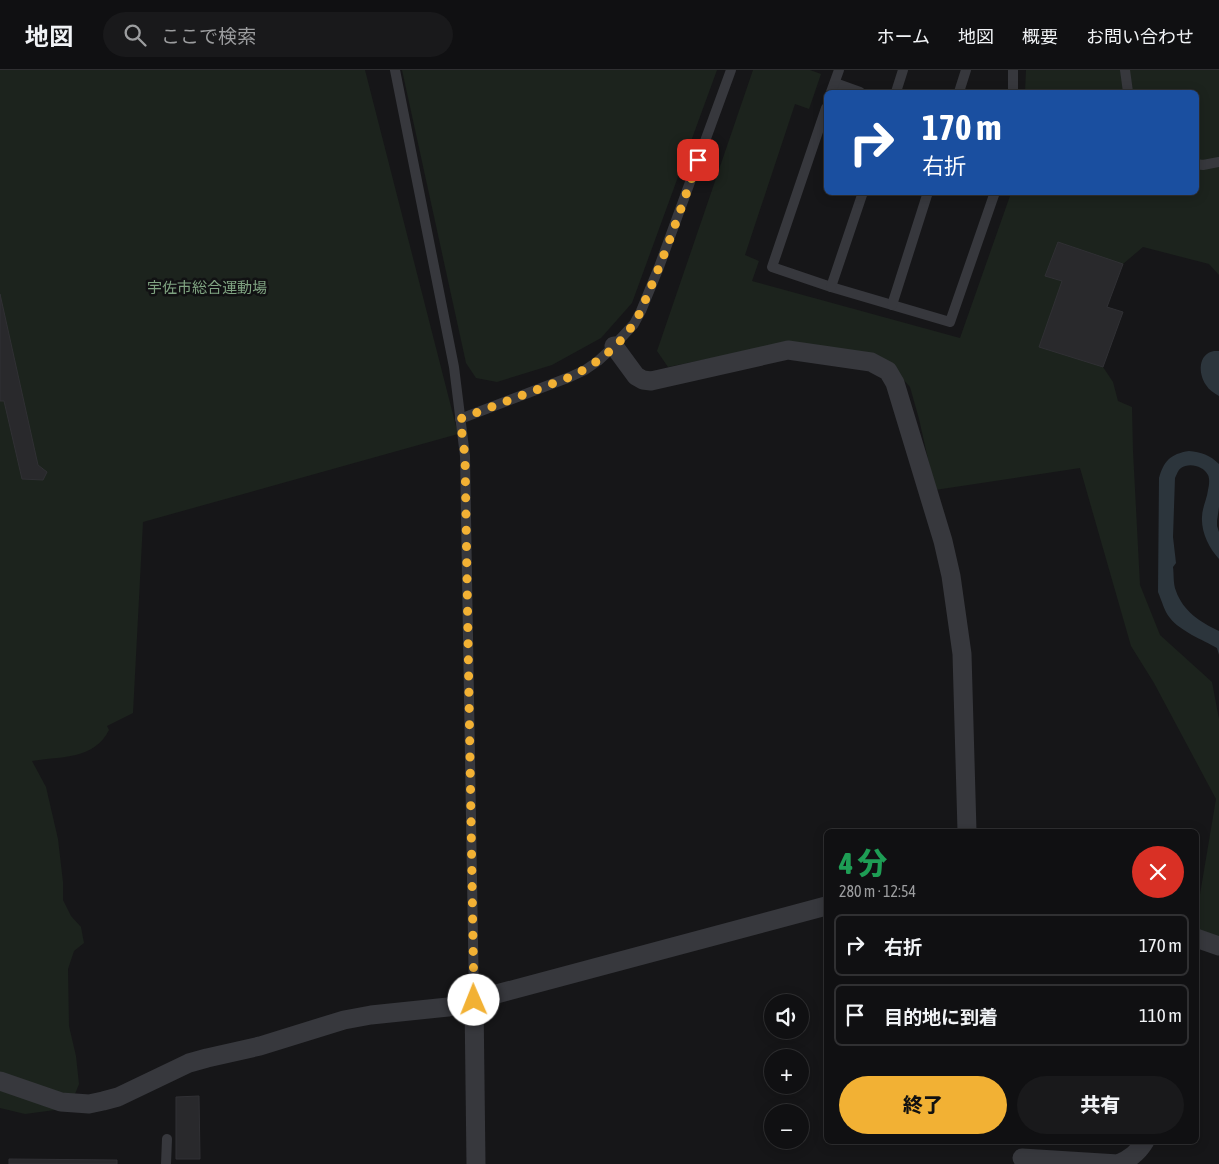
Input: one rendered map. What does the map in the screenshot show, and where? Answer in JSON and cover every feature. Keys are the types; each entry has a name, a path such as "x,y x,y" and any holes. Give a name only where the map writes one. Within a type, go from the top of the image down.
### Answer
{"street":[{"path":"614,346 636,376 643,380 651,381 788,350 872,362 888,371 898,392 948,560 961,645 967,829"},
{"path":"0,1080 61,1102 89,1104 118,1098 189,1063 260,1046 344,1020 371,1015 448,1007 824,907"},
{"path":"1199,939 1219,946"},
{"path":"474,1000 476,1164"},
{"path":"1021,1154 1118,1164 1128,1160 1143,1144"}],"lane":[{"path":"395,70 454,367 465,456 474,1000"},
{"path":"460,419 585,370 614,346 634,324 659,267 731,70"},
{"path":"839,70 833,88 846,90"},
{"path":"897,90 903,70"},
{"path":"960,90 966,70"},
{"path":"1013,70 1013,90"},
{"path":"1125,70 1128,90"},
{"path":"824,114 772,267 831,287 950,322 994,195"},
{"path":"1199,164 1219,162"},
{"path":"831,287 862,195"},
{"path":"892,305 927,195"},
{"path":"166,1139 166,1164"}],"green space":[{"name":"宇佐市総合運動場","path":"0,70 365,70 458,434 143,522 133,713 107,726 109,730 103,740 86,752 32,761 46,787 58,839 63,900 71,916 81,927 84,943 74,951 68,969 69,1026 76,1056 79,1084 73,1099 55,1110 25,1114 0,1108"},
{"path":"402,70 717,70 632,303 601,338 552,365 497,382 476,378 466,363"},
{"path":"753,70 810,70 821,74 809,109 795,104 745,255 759,261 752,281 960,338 1010,195 1199,195 1199,90 1025,90 1026,70 1219,70 1219,275 1209,264 1143,247 1123,264 1107,307 1123,312 1103,367 1113,382 1118,401 1132,407 1140,585 1160,635 1212,682 1219,719 1219,941 1199,934 1199,900 1216,799 1154,683 1131,646 1080,468 935,490 910,387 891,366 752,350 668,367 657,351"}],"shaded area":[{"path":"1214,351 1219,351 1219,396 1207,387 1201,370 1202,360"},
{"path":"1189,451 1205,454 1219,464 1217,526 1219,532 1219,559 1206,539 1202,523 1209,487 1209,477 1200,467 1184,466 1179,470 1175,478 1173,537 1176,563 1173,567 1174,585 1179,598 1188,610 1199,620 1219,631 1219,655 1217,648 1174,623 1166,612 1158,592 1159,478 1163,467 1172,456"}],"building":[{"path":"1058,242 1123,264 1107,307 1123,312 1103,367 1039,347 1062,281 1045,276"},
{"path":"0,294 38,465 47,472 43,480 22,479 4,401 0,401"},
{"path":"199,1096 200,1159 176,1159 176,1097"},
{"path":"9,1159 117,1160 117,1164 9,1164"}],"route":[{"path":"474,1000 465,456 460,419 585,370 598,361 621,339 634,324 641,311 698,160"}]}
